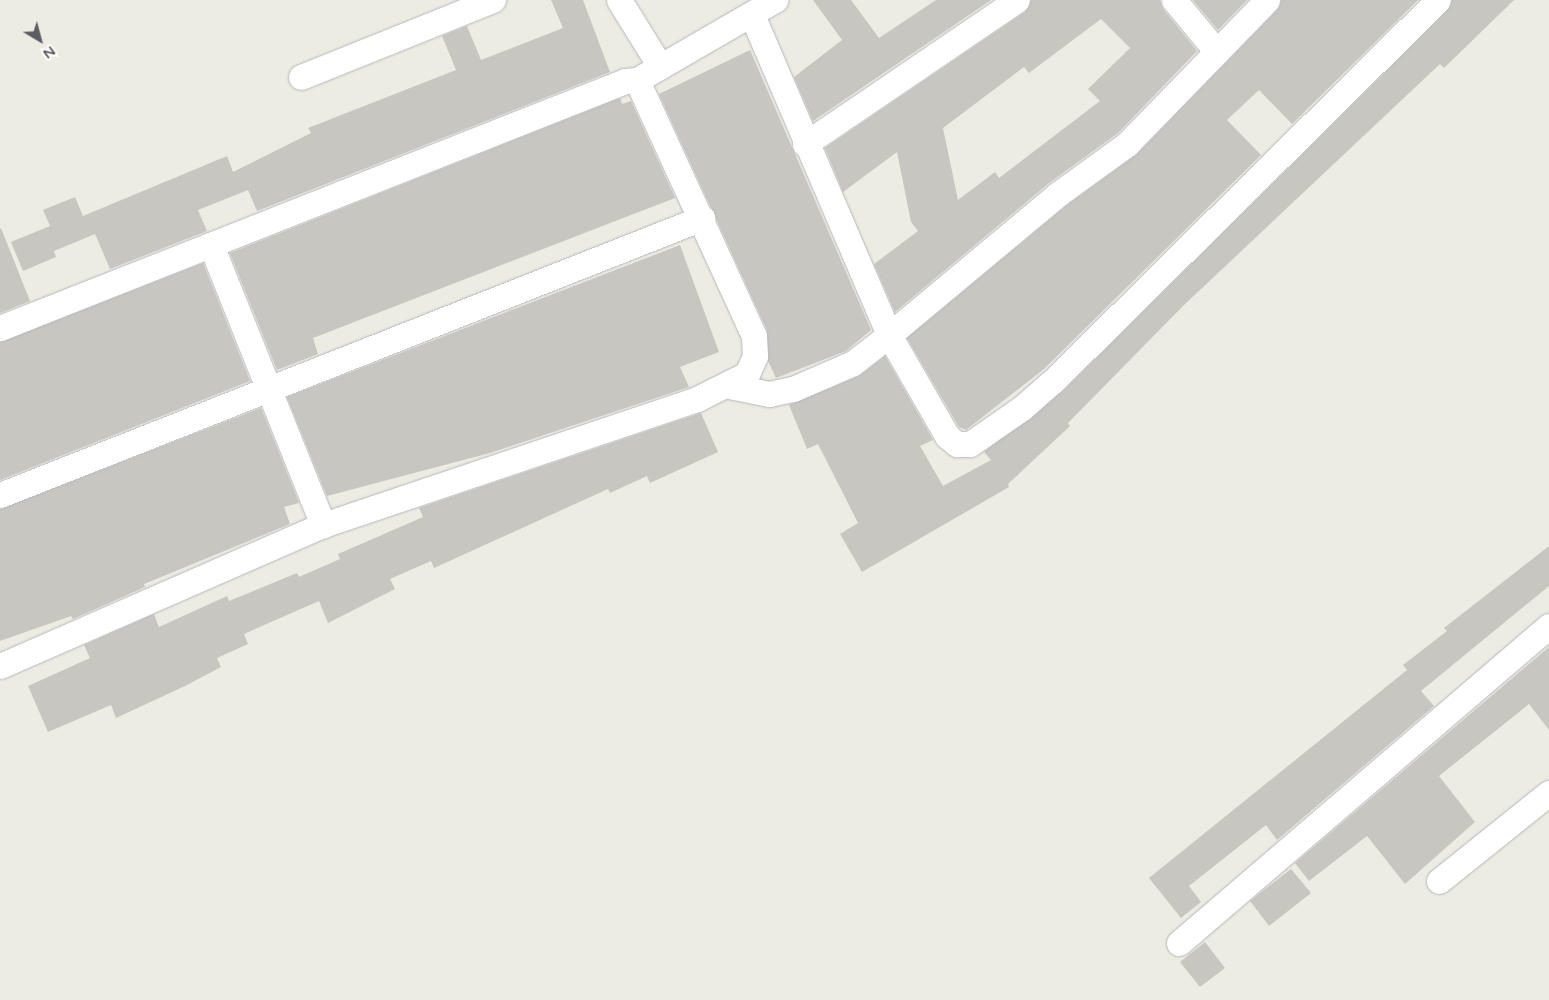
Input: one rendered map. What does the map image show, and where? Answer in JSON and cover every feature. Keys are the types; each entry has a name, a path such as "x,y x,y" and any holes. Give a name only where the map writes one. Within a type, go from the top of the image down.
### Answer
{"street":[{"path":"619,0 660,66"},
{"path":"0,328 625,81 637,80 775,0"},
{"path":"805,144 1017,0"},
{"path":"1174,0 1217,52"},
{"path":"729,386 769,394 793,389 853,363 1058,194 1128,144 1267,0"},
{"path":"752,15 805,144 889,335 946,436 957,444 970,444 989,433 1054,380 1438,0"},
{"path":"301,77 480,2"},
{"path":"0,666 322,525 729,386 747,374 755,356 754,336 702,218 637,80"},
{"path":"0,495 702,218"},
{"path":"211,245 322,525"},
{"path":"1179,943 1549,626"},
{"path":"1439,881 1549,792"}],"building":[{"path":"551,0 583,0 610,72 257,211 248,190 198,210 207,231 110,269 95,234 54,251 56,257 23,271 11,242 50,226 43,210 75,197 83,216 227,156 233,172 311,133 308,128 456,70 442,36 467,26 481,60 563,28"},
{"path":"813,0 851,0 879,38 936,0 991,0 813,121 794,77 842,40"},
{"path":"1031,0 1160,0 1163,9 1197,51 1118,133 1049,183 895,312 874,264 918,231 911,222 897,152 843,192 825,148 1025,12","holes":["1101,19 1130,48 1088,89 1100,101 999,178 995,172 958,200 943,128 1024,67 1029,73"]},
{"path":"1193,0 1247,0 1218,30"},
{"path":"1281,0 1418,0 1292,124 1259,90 1227,120 1261,155 1044,369 966,430 959,427 907,338 1067,205 1137,154 1277,10"},
{"path":"1452,0 1514,0 1444,68 1440,64 1183,306 1068,423 1070,426 1008,484 1009,487 862,572 840,534 858,523 818,444 807,449 789,405 859,376 885,356 933,440 920,446 943,486 991,460 984,452 1064,390 1448,10"},
{"path":"750,50 871,330 846,351 776,378 768,361 767,330 659,94"},
{"path":"620,98 622,104 631,101 675,198 313,338 318,354 277,370 230,253"},
{"path":"0,229 30,301 0,313"},
{"path":"680,245 719,352 680,367 689,387 490,453 327,496 287,397"},
{"path":"203,263 250,381 0,480 0,342"},
{"path":"261,408 299,503 284,507 290,524 144,584 145,587 73,619 71,616 0,641 0,509"},
{"path":"701,413 718,452 650,483 647,476 610,493 608,489 434,568 431,561 390,579 395,589 328,623 319,601 244,634 248,644 217,658 221,667 185,686 116,718 111,705 48,732 28,686 90,658 84,645 154,614 159,627 227,596 229,601 297,573 299,577 340,559 338,554 423,517 419,508"},
{"path":"1549,546 1549,586 1421,691 1434,706 1277,840 1266,825 1189,886 1201,902 1181,918 1149,878 1407,670 1403,665 1447,631 1444,628"},
{"path":"1549,647 1549,730 1529,704 1439,776 1475,822 1405,884 1367,836 1309,881 1295,863"},
{"path":"1291,869 1311,893 1269,926 1250,901"},
{"path":"1205,942 1225,968 1200,987 1180,962"}]}
